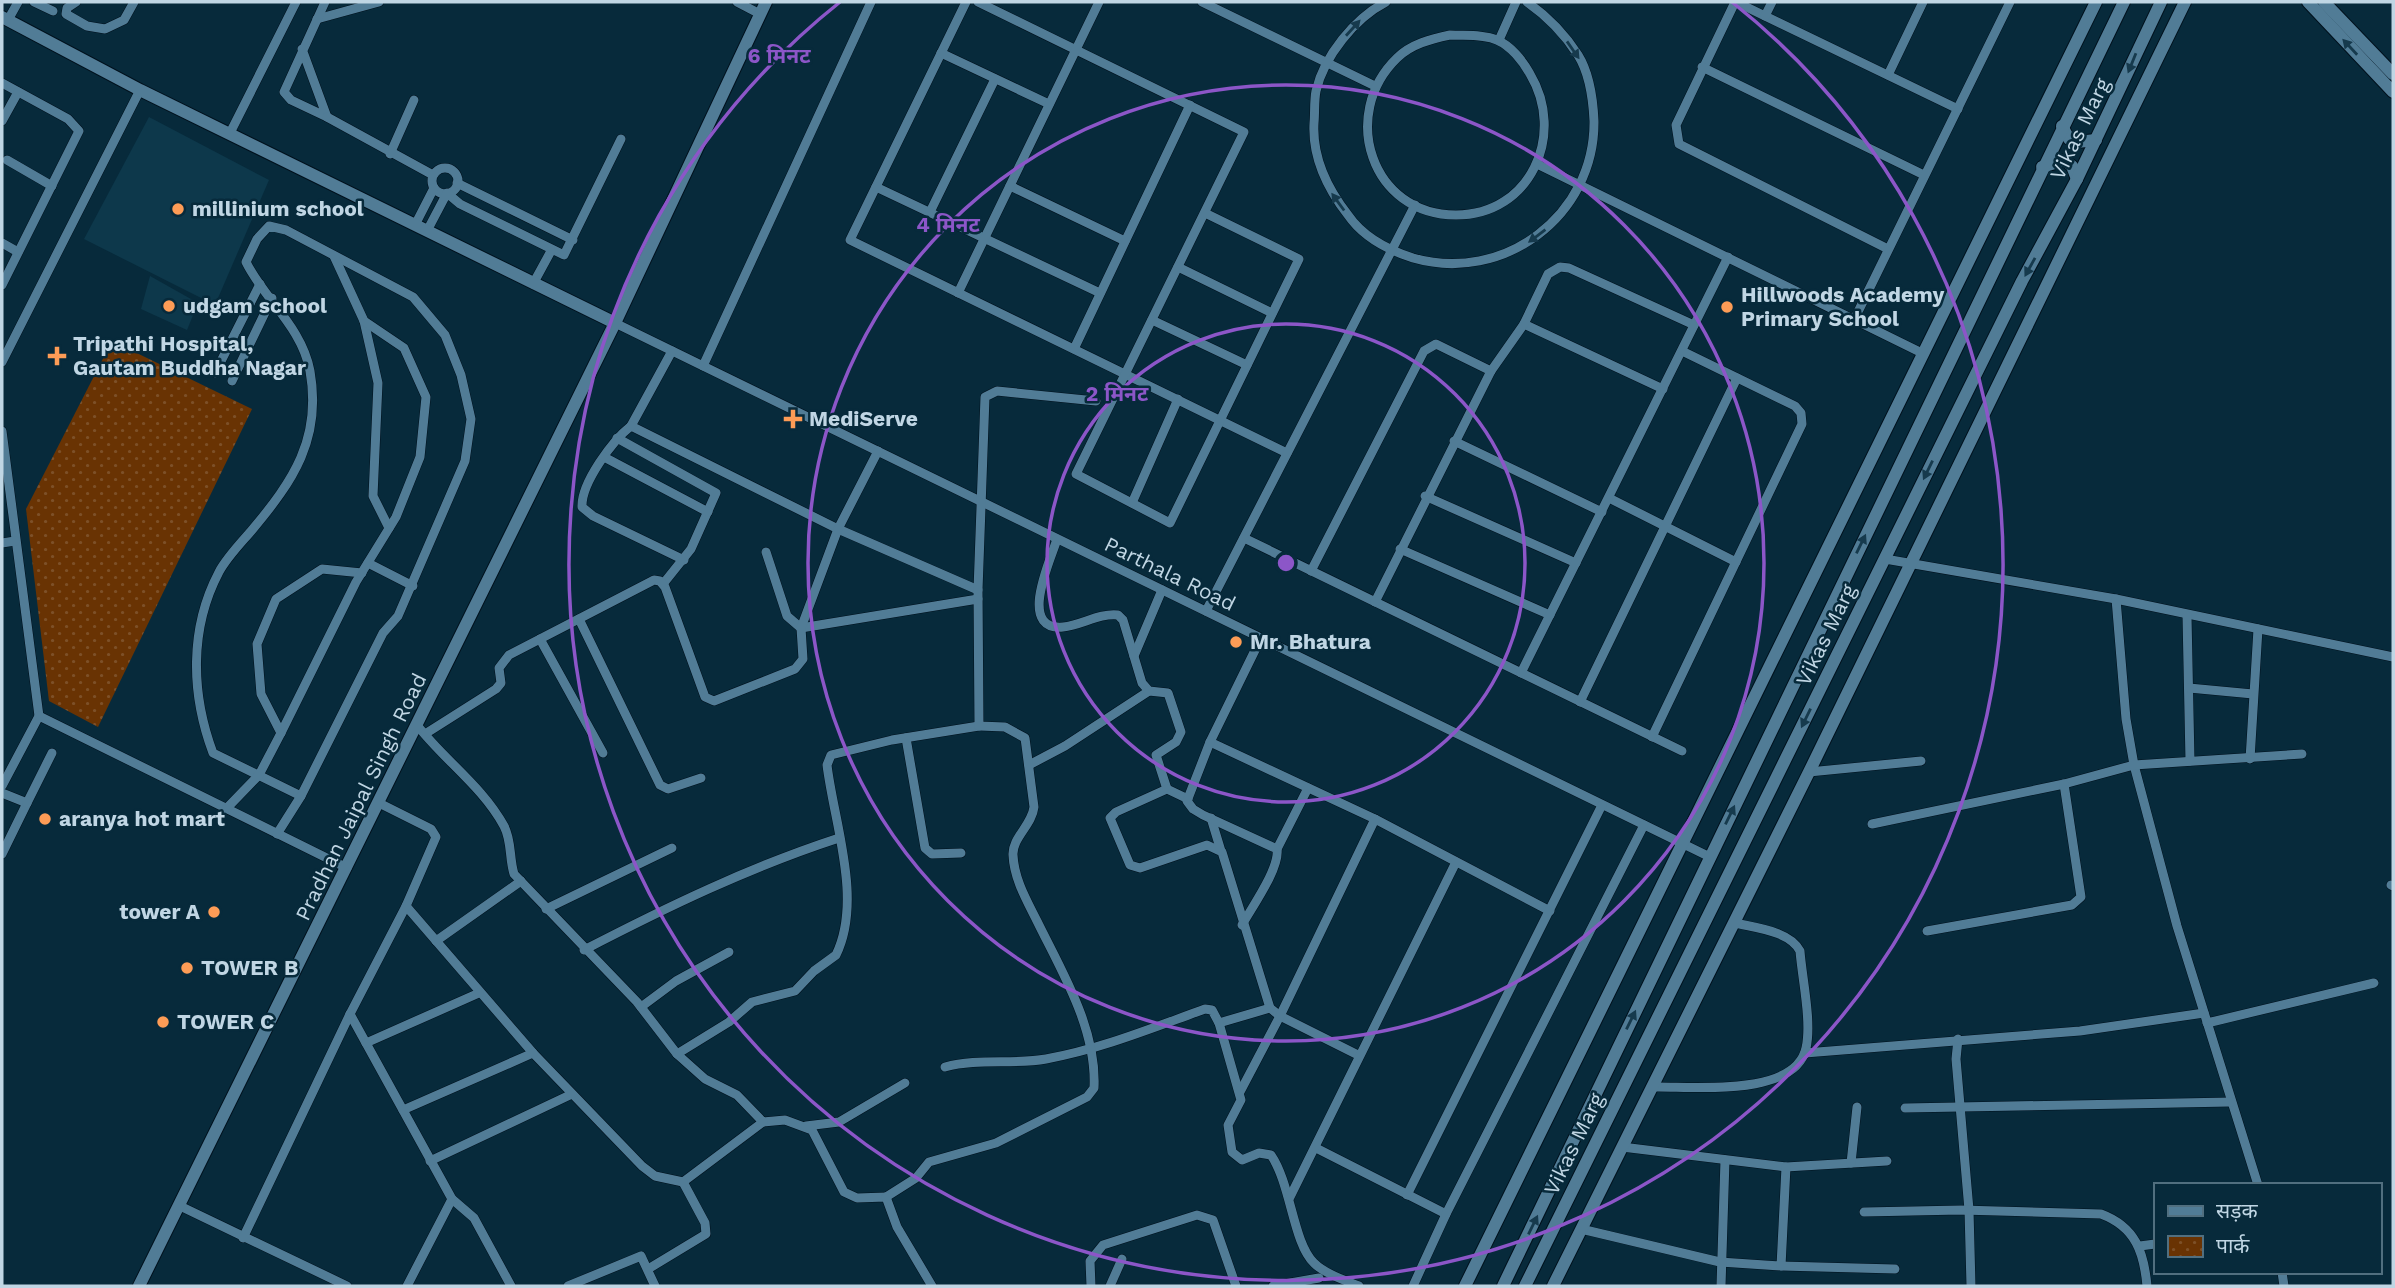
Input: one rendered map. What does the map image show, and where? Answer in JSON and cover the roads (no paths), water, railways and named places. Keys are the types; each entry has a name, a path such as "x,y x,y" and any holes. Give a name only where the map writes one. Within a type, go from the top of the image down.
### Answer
{"street":[{"path":"18,2 5,18 140,90 615,323"},
{"path":"34,2 53,11"},
{"path":"76,2 67,8 66,14 87,26 105,30 124,19 134,2"},
{"path":"230,133 296,2"},
{"path":"325,2 302,48 285,96 433,175"},
{"path":"317,19 379,2"},
{"path":"737,2 763,8"},
{"path":"703,366 871,2"},
{"path":"966,2 850,240 1287,453"},
{"path":"978,2 1244,132 1076,474 1170,523 1299,259 1205,213"},
{"path":"958,293 1098,2"},
{"path":"1202,2 1375,86"},
{"path":"1386,2 1369,11 1327,62 1316,91 1313,140 1327,187 1356,226 1391,251 1434,264 1478,263 1520,248 1556,222 1581,185 1594,142 1593,98 1579,56 1549,18 1527,2"},
{"path":"1499,40 1516,2"},
{"path":"1888,249 1679,144 1676,125 1702,67 1735,2 1958,109"},
{"path":"1765,16 1772,2"},
{"path":"1888,75 1923,2"},
{"path":"1854,320 2010,2"},
{"path":"1465,1286 2096,2"},
{"name":"Vikas Marg","path":"1503,1286 2124,2"},
{"name":"Vikas Marg","path":"1525,1286 2022,281 2077,179 2161,2"},
{"path":"1553,1286 1810,772 2185,2"},
{"path":"2308,2 2393,92"},
{"path":"2324,2 2393,74"},
{"name":"Pradhan Jaipal Singh Road","path":"139,1286 379,803 421,730 763,8"},
{"path":"1450,35 1499,40 1517,55 1539,90 1545,109 1546,135 1537,163 1525,183 1504,201 1482,211 1456,215 1415,205 1393,190 1377,169 1369,149 1366,129 1368,105 1375,86 1398,56 1424,41 1450,35"},
{"path":"302,48 327,117"},
{"path":"941,53 1049,104"},
{"path":"1702,67 1924,175"},
{"path":"930,212 995,79"},
{"path":"2,83 68,119 79,131 2,285"},
{"path":"2,362 5,346 140,90"},
{"path":"2,121 18,92"},
{"path":"390,154 414,100"},
{"path":"1073,349 1190,105"},
{"path":"2062,126 2069,139 2077,142 2096,140"},
{"path":"434,188 447,193 460,204 564,256 621,139"},
{"path":"7,160 52,186"},
{"path":"2042,167 2064,160 2072,166 2077,179"},
{"path":"1537,163 1924,354"},
{"path":"433,175 439,170 454,172 457,183 573,240"},
{"path":"415,225 434,188 433,175"},
{"path":"428,232 447,193 457,183"},
{"path":"1010,186 1125,241"},
{"path":"876,187 1100,293"},
{"path":"1206,611 1415,205"},
{"path":"277,834 302,796 383,633 398,616 413,586 465,461 471,419 461,375 445,335 413,297 286,230 269,226 257,240 246,262 295,333 310,370 311,409 305,452 291,483 219,571 203,615 194,672 202,724 213,753 302,796"},
{"path":"2,243 18,253"},
{"path":"533,284 551,251"},
{"path":"334,255 365,321 379,383 373,496 389,528"},
{"path":"1521,673 1728,257"},
{"path":"1178,267 1272,313"},
{"path":"1375,602 1425,496 1491,370 1524,324 1548,274 1560,267 1694,325"},
{"path":"215,373 260,284"},
{"path":"232,381 272,298"},
{"path":"1152,320 1247,366"},
{"path":"226,809 258,775 362,573 389,528 420,457 426,397 404,348 365,321"},
{"name":"Parthala Road","path":"615,323 1710,857"},
{"path":"1524,324 1663,389"},
{"path":"1311,571 1424,351 1436,344 1491,370"},
{"path":"672,351 632,426 617,438 604,457 583,496 582,507 585,511 684,560"},
{"path":"1652,737 1802,424 1801,414 1795,406 1682,351"},
{"path":"1580,702 1737,378"},
{"path":"979,726 978,595 983,406 990,392 997,390 1096,401"},
{"path":"1132,503 1178,399"},
{"path":"632,426 838,529 978,595"},
{"path":"2,431 39,716 2,786"},
{"path":"617,438 716,493 684,560 663,584"},
{"path":"1454,441 1602,512"},
{"path":"764,1122 737,1095 705,1079 677,1054 641,1007 521,881 509,858 509,839 503,825 480,792 421,730 496,689 500,683 499,668 502,660 654,580 663,584 701,691 710,700 715,701 795,670 803,659 801,628 838,529 878,451"},
{"path":"604,457 708,512"},
{"path":"1425,496 1576,563"},
{"path":"1609,498 1735,562"},
{"path":"1244,538 1682,751"},
{"path":"1057,539 1051,563 1040,582 1038,599 1046,620 1063,627 1118,615 1123,620 1142,683 1149,691"},
{"path":"2,543 15,541"},
{"path":"1400,549 1550,615"},
{"path":"766,552 787,616 801,628"},
{"path":"1885,559 2116,599 2393,657"},
{"path":"368,562 413,586"},
{"path":"281,733 261,694 257,644 276,599 322,569 362,573"},
{"path":"1134,656 1162,590"},
{"path":"801,628 978,595"},
{"path":"2116,599 2126,719 2134,765 2204,1013 2257,1183"},
{"path":"2187,616 2190,761"},
{"path":"579,619 660,785 668,789 701,778"},
{"path":"2249,759 2258,629"},
{"path":"1188,799 1210,742 1261,638"},
{"path":"540,639 603,753"},
{"path":"2189,688 2253,694"},
{"path":"1029,765 1065,746 1149,691 1168,693 1181,732 1176,743 1156,755 1167,789 1188,799 1192,809 1277,849"},
{"path":"39,716 347,868"},
{"path":"406,906 533,1053 648,1172 674,1182 683,1182 764,1122 785,1120 805,1126 817,1135 844,1192 858,1198 886,1197 916,1178 929,1162 996,1143 1087,1097 1094,1088 1090,1050 1066,977 1021,888 1013,859 1013,850 1033,818 1025,738 1016,730 979,726 841,751 827,760 847,878 847,897 836,955 814,971 795,991 752,1002 729,1022 677,1054"},
{"path":"906,738 925,848 932,854 961,853"},
{"path":"1210,742 1375,819 1550,911"},
{"path":"2,854 52,753"},
{"path":"1872,824 2064,784 2134,765 2302,754"},
{"path":"1810,772 1921,761"},
{"path":"1927,931 2072,905 2081,897 2064,784"},
{"path":"1242,925 1273,869 1278,857 1277,849 1308,788"},
{"path":"1167,789 1116,812 1110,818 1130,864 1140,868 1207,845 1222,852"},
{"path":"2,793 27,803"},
{"path":"243,1238 349,1014 406,906 435,834 379,803"},
{"path":"1407,1195 1602,805"},
{"path":"1211,818 1242,925 1270,1008 1280,1016 1358,1055"},
{"path":"1240,1091 1280,1016 1375,819"},
{"path":"1413,1286 1446,1214 1644,825"},
{"path":"584,950 668,906 772,860 839,838"},
{"path":"547,909 672,848"},
{"path":"1290,1197 1317,1148 1358,1055 1456,862"},
{"path":"436,941 521,881"},
{"path":"1653,1087 1768,1083 1790,1071 1805,1053 1807,1032 1800,951 1787,937 1735,923"},
{"path":"641,1007 676,981 729,952"},
{"path":"2207,1023 2374,983"},
{"path":"366,1043 479,993"},
{"path":"1219,1023 1270,1008"},
{"path":"945,1067 968,1062 1045,1059 1090,1050 1205,1009 1216,1014 1240,1091 1239,1107 1228,1125 1233,1152 1242,1160 1259,1153 1271,1155 1290,1197 1305,1251 1319,1278"},
{"path":"1805,1053 2080,1031 2204,1013"},
{"path":"349,1014 452,1199 474,1217 511,1286"},
{"path":"1958,1039 1956,1059 1969,1210 1970,1286"},
{"path":"403,1110 533,1053"},
{"path":"805,1126 839,1122 905,1083"},
{"path":"430,1161 572,1094"},
{"path":"1905,1108 2231,1102"},
{"path":"1851,1163 1857,1107"},
{"path":"1622,1147 1786,1167 1887,1161"},
{"path":"1317,1148 1446,1214"},
{"path":"1721,1286 1725,1160"},
{"path":"1781,1266 1786,1167"},
{"path":"648,1269 706,1234 705,1223 683,1182"},
{"path":"886,1197 897,1227 932,1286"},
{"path":"407,1286 452,1199"},
{"path":"180,1206 347,1286"},
{"path":"1864,1212 1969,1210 2101,1214 2120,1224 2140,1246 2147,1286"},
{"path":"1091,1286 1090,1261 1103,1245 1197,1215 1213,1220 1236,1286"},
{"path":"1581,1229 1720,1262 1895,1269"},
{"path":"2140,1246 2154,1244"},
{"path":"568,1286 641,1256 655,1286"},
{"path":"1110,1286 1122,1259"},
{"path":"1273,1286 1319,1278 1359,1286"}],"place":[{"name":"millinium school","path":"178,209"},
{"name":"udgam school","path":"169,306"},
{"name":"Hillwoods Academy Primary School","path":"1727,307"},
{"name":"Tripathi Hospital, Gautam Buddha Nagar","path":"57,356"},
{"name":"MediServe","path":"793,419"},
{"name":"Mr. Bhatura","path":"1236,642"},
{"name":"aranya hot mart","path":"45,819"},
{"name":"tower A","path":"214,912"},
{"name":"TOWER B","path":"187,968"},
{"name":"TOWER C","path":"163,1022"}]}
